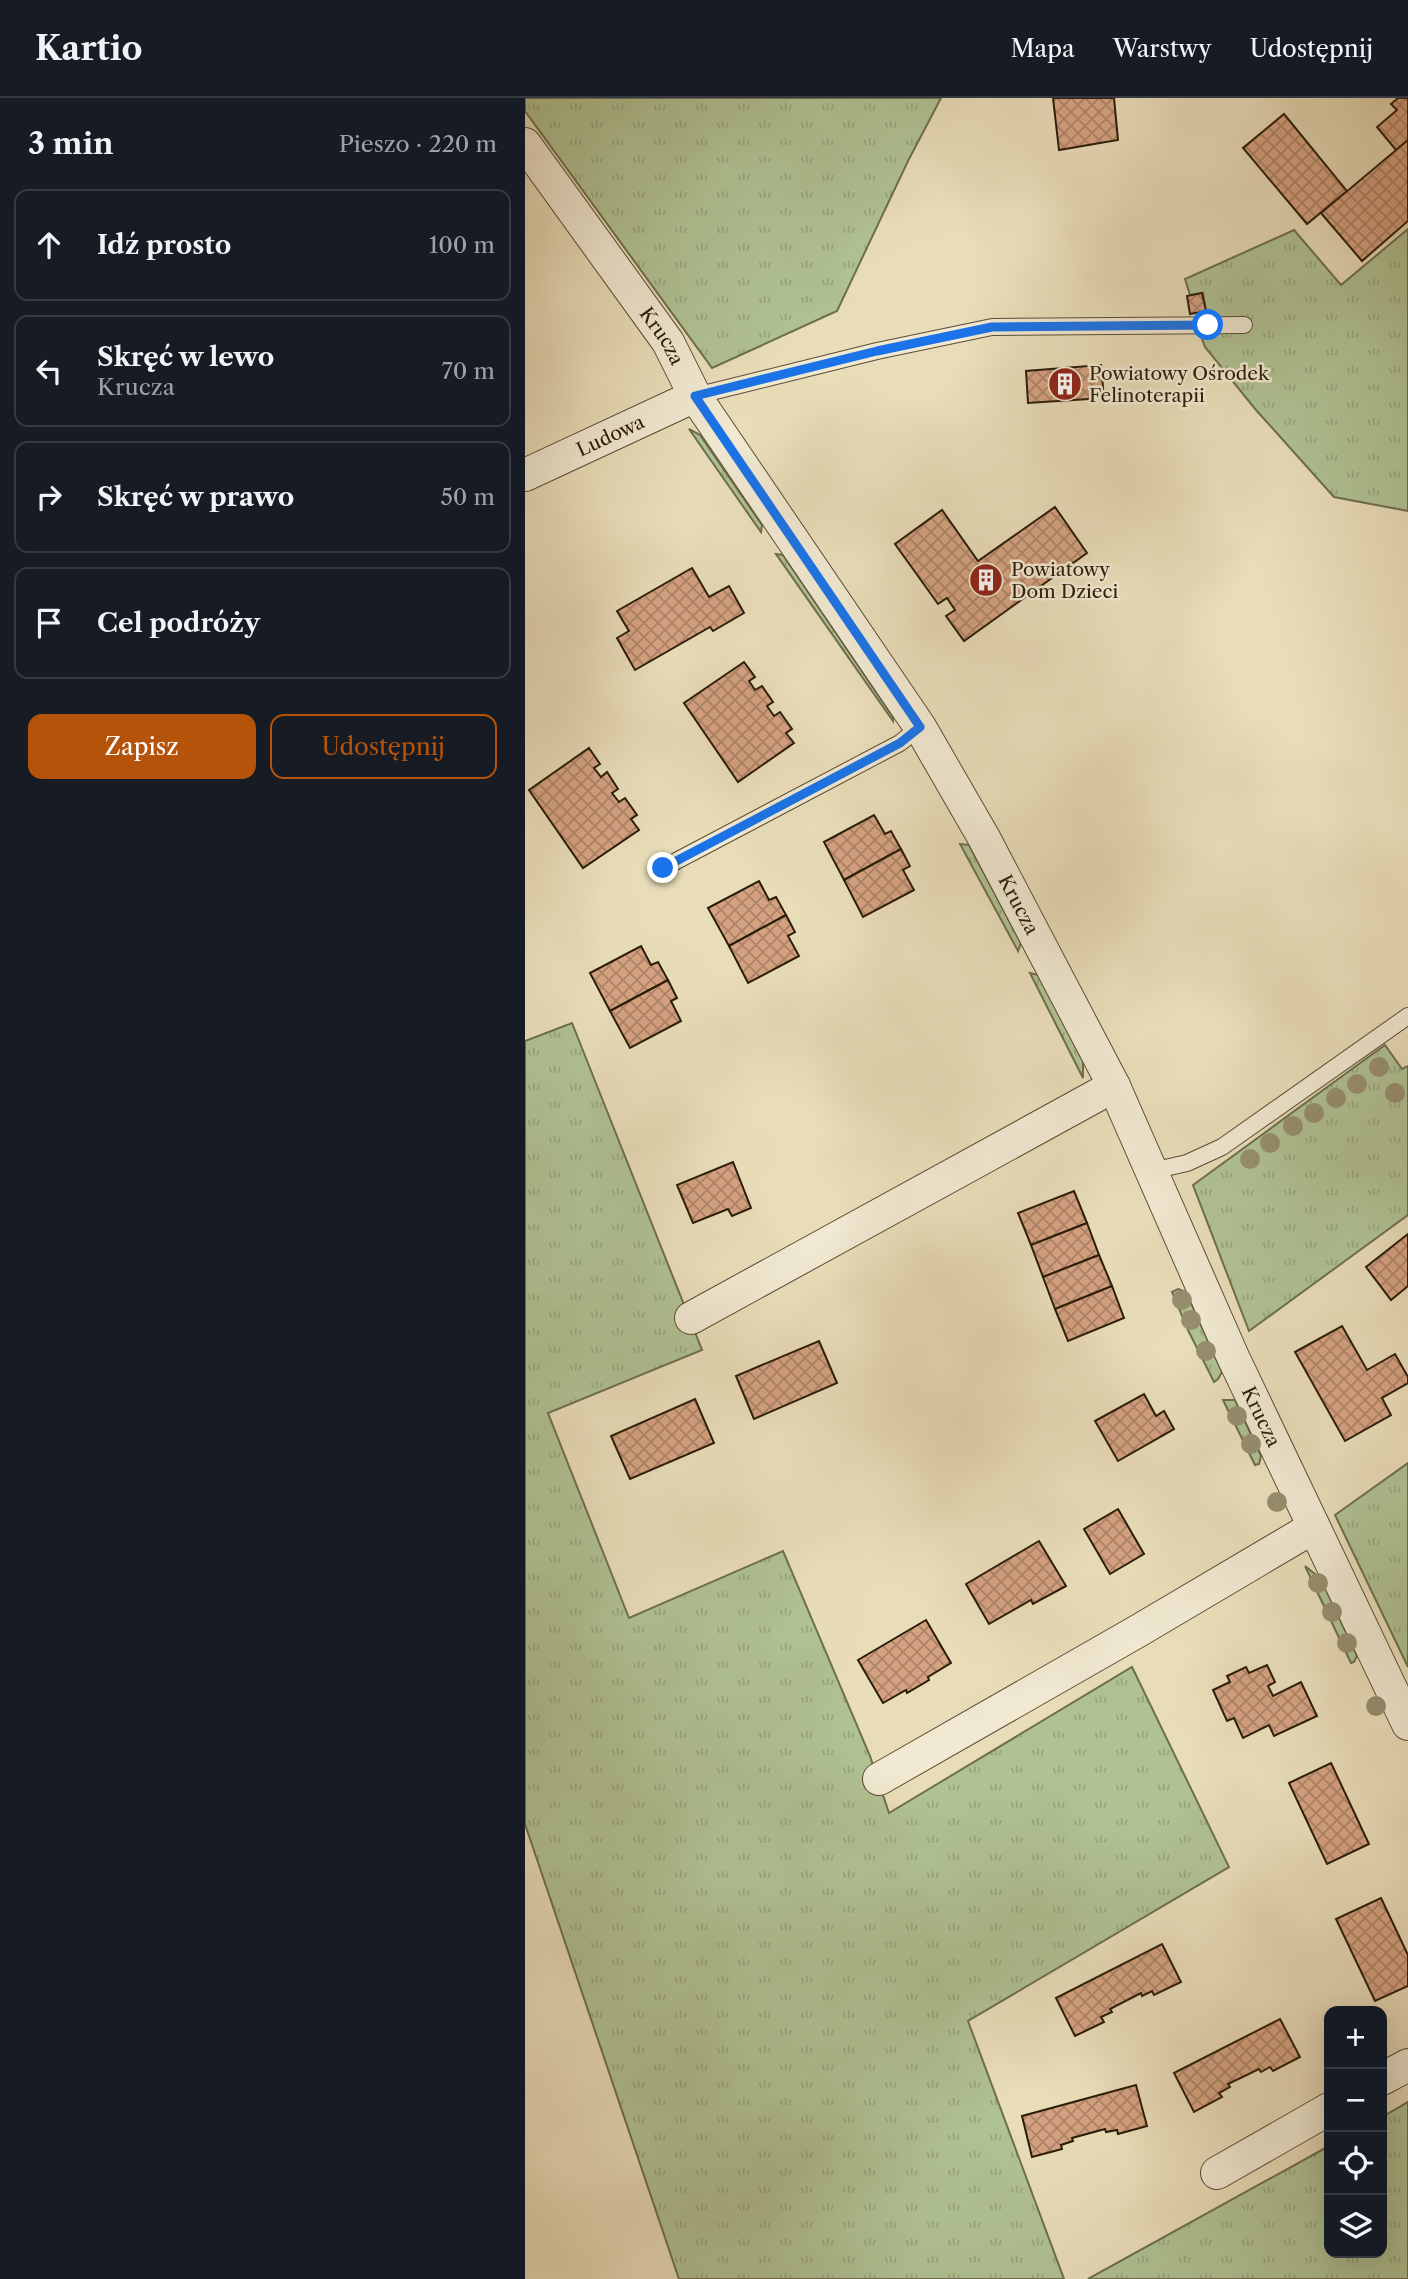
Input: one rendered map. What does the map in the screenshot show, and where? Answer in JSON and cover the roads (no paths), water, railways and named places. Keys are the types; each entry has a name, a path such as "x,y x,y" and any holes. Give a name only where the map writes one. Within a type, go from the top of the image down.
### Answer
{"street":[{"name":"Krucza","path":"525,144 668,342 695,396 920,727 984,838 1114,1086 1233,1357 1408,1724"},
{"name":"Ludowa","path":"525,475 695,396"},
{"path":"691,1318 1114,1086"},
{"path":"879,1779 1314,1527"},
{"path":"1387,2077 1408,2065"},
{"path":"1217,2172 1324,2112"}],"lane":[{"path":"695,396 877,351 992,327 1244,325"},
{"path":"663,868 900,743 920,727"},
{"path":"1152,1171 1187,1163 1222,1147 1408,1016"}],"place":[{"name":"Powiatowy Ośrodek Felinoterapii","path":"1065,384"},
{"name":"Powiatowy Dom Dzieci","path":"986,580"}]}
